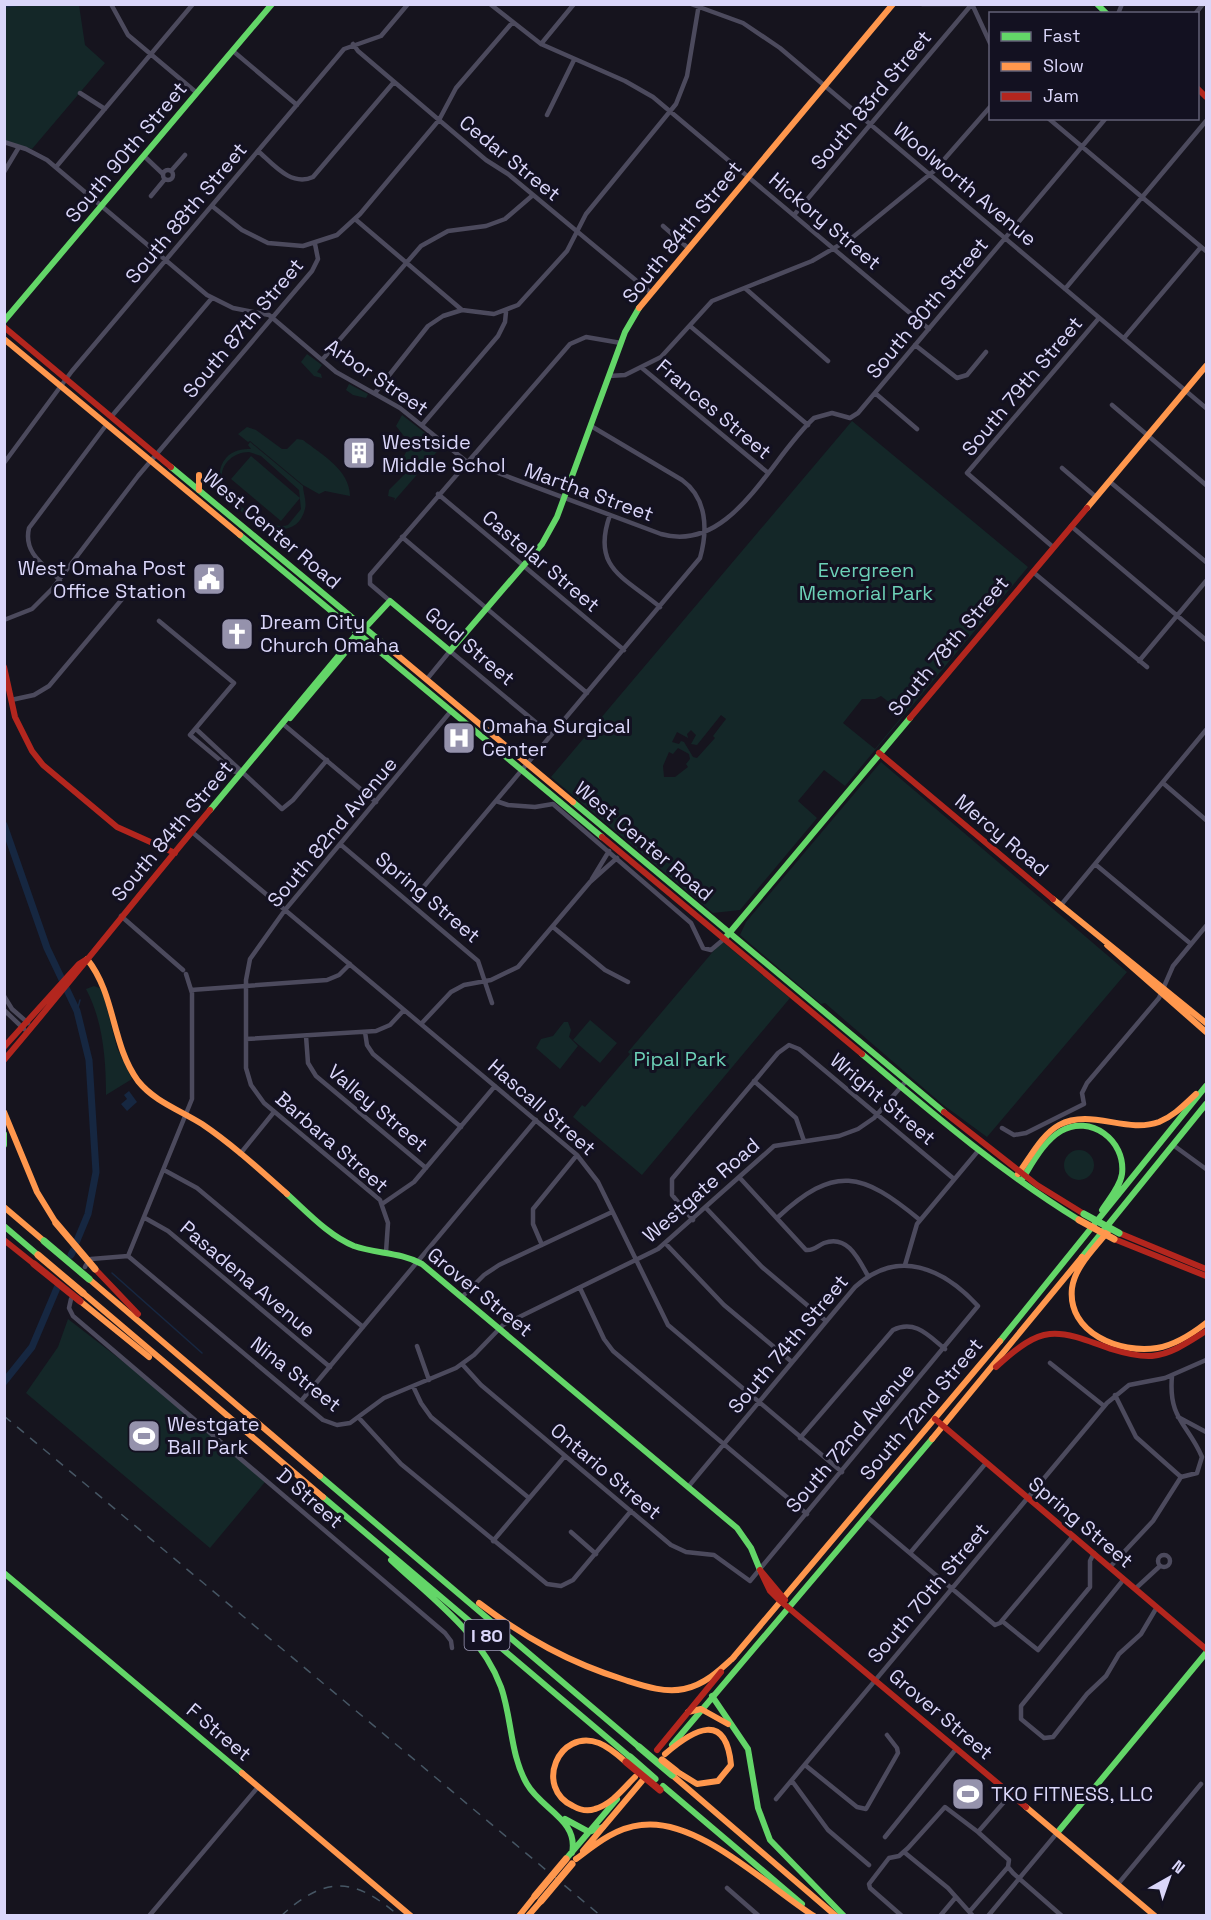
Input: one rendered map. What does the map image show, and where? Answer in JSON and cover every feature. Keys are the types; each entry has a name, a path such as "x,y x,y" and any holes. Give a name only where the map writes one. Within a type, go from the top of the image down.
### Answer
{"main road":[{"name":"South 90th Street","path":"4,321 272,4"},
{"name":"South 84th Street","path":"450,651 551,531 632,318 650,292 893,4"},
{"name":"West Center Road","path":"4,327 109,420 362,631 427,679 455,707"},
{"name":"West Center Road","path":"4,339 64,382"},
{"name":"South 78th Street","path":"726,936 1206,366"},
{"name":"West Center Road","path":"155,457 199,490 362,631 377,647 455,707 903,1084 1019,1178"},
{"path":"199,475 199,490"},
{"name":"South 84th Street","path":"4,1047 50,1002 81,967 121,916 362,631 390,601"},
{"name":"Gold Street","path":"390,601 450,651"},
{"name":"South 84th Street","path":"284,724 297,712 344,656 362,631"},
{"path":"344,656 362,644 369,643 377,647"},
{"path":"4,667 21,734 44,765 117,827 130,834 155,841 175,853"},
{"name":"Mercy Road","path":"879,753 1163,991 1206,1032"},
{"name":"Grover Street","path":"87,959 104,981 122,1048 132,1072 157,1100 205,1126 344,1241 362,1249 402,1254 418,1262 462,1297 745,1535 756,1553 762,1580 782,1600 1118,1884 1145,1911 1155,1916"},
{"name":"Mercy Road","path":"1163,991 1206,1023"},
{"name":"South 84th Street","path":"4,1060 50,1002"},
{"name":"West Center Road","path":"903,1084 978,1150 1019,1178 1116,1236 1206,1276"},
{"path":"1019,1178 1049,1134 1062,1123 1080,1119 1134,1127 1148,1126 1172,1116 1206,1085"},
{"name":"South 72nd Street","path":"657,1750 1062,1266 1206,1085"},
{"name":"South 72nd Street","path":"674,1773 698,1784 718,1781 731,1765 729,1744 719,1733 700,1730 688,1735 664,1755 979,1383 1206,1104"},
{"path":"4,1114 37,1192 56,1223 95,1269 201,1375"},
{"path":"1019,1178 1052,1139 1061,1131 1074,1126 1091,1126 1116,1143 1122,1170 1116,1188 1062,1266"},
{"path":"4,1134 4,1145"},
{"path":"1153,1169 1077,1274 1071,1291 1073,1310 1082,1325 1092,1334 1112,1344 1132,1349 1168,1346 1206,1323"},
{"name":"I 80","path":"4,1208 558,1678 674,1773 836,1916"},
{"name":"I 80","path":"4,1228 343,1514 628,1760 740,1851 815,1916"},
{"name":"West Center Road","path":"1116,1236 1206,1269"},
{"path":"4,1240 226,1415"},
{"path":"979,1383 1024,1342 1043,1334 1070,1334 1121,1353 1148,1356 1175,1350 1206,1331"},
{"name":"Spring Street","path":"935,1419 1206,1649"},
{"path":"863,1503 865,1516"},
{"path":"343,1514 466,1632 482,1652 502,1690 520,1771 531,1792 572,1832 576,1843 572,1859"},
{"path":"376,1522 522,1636 550,1653 581,1667 650,1687 675,1690 692,1687 708,1680 734,1657"},
{"name":"F Street","path":"4,1573 411,1916"},
{"path":"1058,1833 1206,1653"},
{"path":"712,1696 738,1732 750,1755 758,1808 771,1840 789,1862 844,1916"},
{"path":"688,1712 701,1710 715,1715 738,1732"},
{"path":"572,1859 589,1832 635,1776 606,1804 590,1810 566,1804 557,1795 552,1784 552,1769 556,1758 563,1749 577,1742 589,1740 600,1743 628,1760"},
{"path":"519,1916 603,1827 642,1781"},
{"path":"531,1792 562,1817 589,1832 603,1827"},
{"path":"572,1859 601,1839 627,1826 654,1822 674,1826 718,1850 784,1899 815,1916"},
{"path":"528,1916 538,1898"}],"street":[{"path":"111,4 125,31 197,93"},
{"path":"56,167 193,4"},
{"name":"South 88th Street","path":"4,463 64,382 344,49 381,36 408,4"},
{"name":"Hickory Street","path":"490,4 541,44 636,87 671,111 929,328"},
{"path":"541,44 574,4"},
{"name":"Woolworth Avenue","path":"691,4 727,16 757,31 1206,408"},
{"path":"922,4 971,4 989,41"},
{"name":"South 83rd Street","path":"794,215 971,4"},
{"path":"375,393 428,327 443,316 462,310 488,314 506,312 530,295 567,251 586,213 671,111 687,75 699,5"},
{"name":"South 87th Street","path":"4,620 35,607 60,580 155,457 315,267 318,256 315,244 337,235 355,219 439,120 456,88 512,23"},
{"name":"Cedar Street","path":"353,44 358,51 439,120 650,292"},
{"path":"233,51 297,105"},
{"path":"547,115 574,60"},
{"path":"258,151 287,175 301,180 316,174 394,82"},
{"path":"80,93 105,110"},
{"path":"609,376 626,375 666,353 712,301 746,289 835,250 873,222 930,174 989,108"},
{"path":"1050,120 1206,251"},
{"name":"South 80th Street","path":"808,424 827,413 852,417 864,406 1104,120"},
{"name":"South 79th Street","path":"1065,289 1206,121"},
{"name":"Arbor Street","path":"4,142 40,156 56,167 212,298 233,308 266,313 345,378 375,393 422,425 466,461"},
{"path":"4,172 18,147"},
{"path":"151,196 166,174 185,155"},
{"path":"144,156 166,174"},
{"path":"322,360 405,261 421,246 440,234 486,226 505,219 533,195"},
{"path":"212,206 242,231 262,242 289,246 315,244"},
{"path":"355,219 462,310"},
{"path":"663,226 688,248"},
{"path":"1124,338 1201,247"},
{"path":"746,289 828,361"},
{"path":"60,580 35,557 28,539 33,519 109,420 212,298"},
{"path":"422,425 498,336 505,322 506,312"},
{"name":"South 79th Street","path":"1053,547 967,474 1099,318"},
{"path":"690,326 808,424 728,519 704,534"},
{"path":"587,693 402,537 466,461 494,436 573,342 586,337 621,343"},
{"path":"915,345 952,376 960,378 967,375 986,352"},
{"name":"Frances Street","path":"642,368 767,472"},
{"path":"875,393 917,429"},
{"path":"1112,405 1206,485"},
{"path":"410,903 697,562 704,534 702,507 688,486 591,426"},
{"name":"Martha Street","path":"466,461 564,499 670,536 704,534"},
{"path":"1062,468 1096,497"},
{"path":"1109,481 1206,562"},
{"name":"Castelar Street","path":"438,494 624,650"},
{"path":"610,515 602,542 605,558 660,607"},
{"path":"1071,526 1206,640"},
{"name":"Gold Street","path":"390,601 368,580 402,537"},
{"path":"1033,572 1147,667"},
{"path":"1139,661 1206,580"},
{"path":"11,700 34,695 48,686 123,598"},
{"path":"159,621 234,683 190,735 233,771 242,774"},
{"path":"427,679 450,651"},
{"name":"Gold Street","path":"450,651 551,735"},
{"name":"South 82nd Avenue","path":"246,986 250,959 285,910 455,707"},
{"path":"284,724 376,802"},
{"path":"196,729 282,809 293,800 327,760"},
{"path":"1060,906 1206,730"},
{"path":"1163,783 1206,820"},
{"path":"496,801 508,805 535,807 553,804 618,858 590,882"},
{"name":"Hascall Street","path":"192,832 577,1155 594,1175 668,1325 842,1473"},
{"name":"Spring Street","path":"340,844 478,961 492,1003"},
{"path":"421,1024 451,992 464,985 486,981 518,967 590,882 609,851"},
{"name":"South 78th Street","path":"618,858 693,924 703,948 711,950 726,936"},
{"path":"1095,864 1191,944"},
{"path":"91,1259 128,1256 186,1116 192,1094 191,990 184,972 121,916"},
{"path":"1002,1128 1014,1135 1026,1133 1084,1104 1081,1097 1087,1083 1163,991 1173,966 1206,926"},
{"path":"554,927 605,970 628,982"},
{"path":"191,990 327,980 339,975 350,964"},
{"name":"Barbara Street","path":"246,986 249,1081 259,1098 274,1112 382,1204 388,1223 386,1252"},
{"path":"4,996 30,1030"},
{"path":"4,1010 25,1025"},
{"path":"246,1040 364,1032 386,1027 404,1010"},
{"path":"364,1032 367,1045 373,1054 460,1127"},
{"name":"Valley Street","path":"306,1036 308,1063 316,1076 426,1168"},
{"name":"Wright Street","path":"754,1082 783,1048 791,1045 954,1179"},
{"path":"693,1220 673,1198 670,1188 675,1175 754,1082 796,1118 804,1141"},
{"name":"Westgate Road","path":"359,1418 384,1398 462,1364 498,1328 636,1262 666,1244 774,1146 850,1133 865,1125 903,1084"},
{"path":"382,1204 410,1186 495,1086"},
{"path":"239,1154 274,1112"},
{"path":"301,1401 536,1120"},
{"path":"1173,1145 1206,1169"},
{"path":"905,1266 920,1220 978,1150"},
{"path":"542,1245 532,1224 533,1209 577,1155"},
{"path":"164,1170 197,1188 363,1327"},
{"path":"739,1177 808,1250 832,1242 849,1247 868,1276"},
{"path":"777,1218 811,1189 829,1183 847,1181 865,1183 881,1190 920,1220"},
{"path":"706,1208 762,1267 826,1321"},
{"path":"462,1297 491,1270 612,1212"},
{"name":"Pasadena Avenue","path":"145,1218 168,1231 330,1366"},
{"path":"666,1244 724,1305 792,1362"},
{"name":"Nina Street","path":"128,1256 301,1401 333,1424 344,1425 359,1418 401,1464 543,1582 558,1586 573,1580 596,1554"},
{"name":"South 74th Street","path":"688,1487 855,1287 868,1276 886,1268 905,1266"},
{"name":"South 72nd Avenue","path":"743,1578 750,1581 760,1570 978,1308 939,1274 921,1267 905,1266"},
{"path":"580,1288 613,1351 807,1514"},
{"name":"D Street","path":"71,1300 69,1308 73,1316 448,1636 452,1648"},
{"path":"800,1438 888,1334 903,1326 918,1328 945,1349"},
{"path":"417,1346 429,1380"},
{"name":"South 70th Street","path":"776,1799 1104,1406 1134,1383 1172,1376 1206,1360"},
{"path":"1050,1363 1104,1406"},
{"name":"Ontario Street","path":"462,1364 481,1385 677,1549 714,1555 743,1578"},
{"path":"1110,1567 1153,1521 1181,1477 1199,1470 1202,1456 1176,1415 1172,1403 1172,1376"},
{"path":"413,1386 420,1403 431,1417 529,1498"},
{"path":"1116,1395 1136,1437 1181,1477"},
{"path":"1176,1415 1206,1432"},
{"path":"493,1541 565,1456"},
{"path":"910,1553 986,1463"},
{"path":"571,1532 596,1554 632,1512"},
{"path":"865,1516 993,1624 998,1625 1073,1536"},
{"path":"1002,1621 1038,1650 1091,1586 1089,1561 1094,1554"},
{"path":"1135,1589 1160,1566"},
{"path":"1124,1579 1021,1706 1019,1715 1031,1727 1044,1738 1053,1737 1087,1694 1106,1676 1119,1654 1141,1634 1157,1607"},
{"path":"805,1765 861,1809 866,1809 898,1750 887,1735"},
{"path":"885,1837 956,1749"},
{"path":"792,1781 826,1828 869,1865"},
{"path":"1118,1884 1201,1784"},
{"path":"149,1916 258,1787"},
{"path":"978,1832 1011,1794"},
{"path":"902,1916 869,1885 890,1858 904,1852 945,1807 978,1832 1008,1860 1008,1867 971,1913 904,1852"},
{"path":"988,1916 1058,1833"},
{"path":"1008,1867 1062,1916"},
{"path":"727,1888 759,1916"},
{"path":"940,1916 956,1897"}],"green space":[{"path":"4,5 79,5 85,45 105,63 32,149 5,141"},
{"path":"307,354 322,365 317,372 322,378 314,376 301,362"},
{"path":"349,384 368,394 366,398 353,395 346,390"},
{"path":"402,415 442,446 394,501 395,498 388,496 389,490 409,470 396,458 399,455 403,458 410,444 396,426"},
{"name":"Evergreen Memorial Park","path":"852,421 1028,567 845,786 824,770 798,801 817,818 740,910 713,913 551,777","holes":["881,696 904,714 875,749 843,723 862,699 875,699","721,715 726,719 713,736 715,738 697,758 693,757 684,742 681,741 679,744 672,742 677,732 688,738 687,734 691,730 696,735 691,744 697,745","678,748 689,754 690,759 686,764 688,767 675,777 664,777 663,766 669,752 673,754"]},
{"path":"247,427 256,430 282,449 287,449 297,439 303,440 340,471 349,487 350,496 325,491 319,494 303,485 250,441 248,442 238,434"},
{"path":"250,442 303,486 305,509 296,524 282,529 266,526 249,517 234,504 223,488 220,472 226,458 238,450 251,449 248,445","holes":["249,452 261,456 299,490 301,509 288,525 271,524 253,515 236,502 222,481 226,463 236,455"]},
{"path":"251,456 300,498 281,521 231,479"},
{"path":"881,762 1127,972 987,1137 942,1104 825,1003 821,1004 740,935 746,922"},
{"name":"Pipal Park","path":"722,941 790,998 642,1175 573,1117 582,1105 585,1107 630,1054 628,1052"},
{"path":"94,986 102,989 117,1048 132,1079 106,1095 100,1027 86,989"},
{"path":"590,1020 617,1043 600,1063 573,1040"},
{"path":"564,1022 568,1022 571,1030 569,1037 578,1046 560,1069 536,1048 541,1039 553,1036"},
{"path":"1079,1150 1090,1154 1094,1165 1090,1176 1079,1180 1068,1176 1064,1165 1068,1154"},
{"name":"Westgate Ball Park","path":"68,1319 134,1370 265,1482 210,1548 26,1393 58,1347"}],"water":[{"path":"129,1091 137,1102 127,1111 121,1104 127,1099 124,1095"}],"waterway":[{"path":"4,7 30,4"},
{"path":"4,825 47,948 77,1011 89,1060 96,1172 88,1214 76,1243"},
{"path":"77,1011 80,1000"},
{"path":"71,1255 73,1251"},
{"path":"112,1273 202,1353"},
{"path":"4,1382 32,1347 57,1288"}],"railway":[{"path":"4,1416 601,1916"},
{"path":"281,1916 312,1893 340,1886 354,1888 368,1894 399,1916"}],"traffic: fast":[{"path":"4,321 272,4"},
{"path":"1097,4 1105,12"},
{"path":"365,628 390,601 450,651 542,544 557,517 625,332 639,308"},
{"path":"171,467 390,649"},
{"path":"240,535 602,837"},
{"path":"210,810 360,630"},
{"path":"290,718 364,630"},
{"path":"726,937 910,718"},
{"path":"573,802 944,1112"},
{"path":"862,1054 995,1162 1079,1220"},
{"path":"1000,1341 1206,1086"},
{"path":"1082,1257 1206,1104"},
{"path":"1023,1178 1039,1152 1055,1135 1072,1127 1094,1128 1104,1133 1112,1141 1122,1162 1119,1184 1102,1210"},
{"path":"4,1134 4,1145"},
{"path":"287,1194 319,1223 345,1242 363,1249 405,1257 422,1264 737,1528 751,1548 760,1570"},
{"path":"1084,1214 1119,1233"},
{"path":"4,1226 38,1255"},
{"path":"44,1241 89,1279"},
{"path":"672,1745 932,1439"},
{"path":"320,1476 639,1747"},
{"path":"323,1497 630,1757"},
{"path":"391,1560 454,1618 481,1650 492,1668 505,1699 521,1773 533,1793 565,1823 573,1842 572,1853"},
{"path":"4,1573 242,1773"},
{"path":"1057,1833 1206,1653"},
{"path":"712,1696 748,1749 758,1808 770,1840 844,1916"},
{"path":"639,1747 672,1775"},
{"path":"630,1757 655,1779"},
{"path":"663,1786 802,1904"},
{"path":"566,1859 617,1799"},
{"path":"565,1819 589,1832 603,1827"}],"traffic: slow":[{"path":"639,308 893,4"},
{"path":"4,339 240,535"},
{"path":"1087,508 1206,366"},
{"path":"199,475 199,490"},
{"path":"390,649 573,802"},
{"path":"1053,899 1206,1023"},
{"path":"1107,945 1206,1032"},
{"path":"87,959 103,988 129,1067 138,1081 152,1095 225,1140 287,1194"},
{"path":"1018,1174 1041,1141 1059,1125 1071,1120 1083,1119 1147,1125 1170,1116 1196,1094"},
{"path":"4,1112 37,1192 56,1223"},
{"path":"4,1207 44,1241"},
{"path":"1079,1220 1114,1239"},
{"path":"56,1223 95,1269"},
{"path":"1109,1230 1082,1264 1072,1288 1073,1304 1078,1317 1087,1328 1113,1344 1143,1349 1157,1348 1177,1342 1206,1323"},
{"path":"38,1255 83,1293"},
{"path":"932,1439 1082,1257"},
{"path":"89,1279 320,1476"},
{"path":"83,1293 323,1497"},
{"path":"80,1301 149,1357"},
{"path":"732,1659 1000,1341"},
{"path":"479,1603 531,1638 585,1666 654,1688 677,1690 691,1687 711,1677 734,1657"},
{"path":"688,1712 701,1709 728,1724"},
{"path":"665,1754 697,1732 716,1731 723,1737 731,1765 718,1781 697,1784 676,1771"},
{"path":"626,1762 599,1743 585,1741 572,1744 562,1752 556,1762 553,1774 555,1786 561,1798 573,1806 589,1810 601,1807 612,1800 635,1777"},
{"path":"662,1760 676,1771"},
{"path":"242,1773 411,1916"},
{"path":"672,1775 836,1916"},
{"path":"583,1851 642,1781"},
{"path":"1026,1807 1155,1916"},
{"path":"576,1859 606,1837 623,1829 641,1825 663,1825 686,1832 709,1843 754,1872 814,1916"},
{"path":"535,1896 566,1859"},
{"path":"541,1901 572,1864"},
{"path":"519,1916 535,1896"},
{"path":"528,1916 541,1901"}],"traffic: jam":[{"path":"1199,90 1206,97"},
{"path":"4,327 171,467"},
{"path":"910,718 1087,508"},
{"path":"4,667 15,717 32,751 43,765 117,827 175,853"},
{"path":"879,753 1053,899"},
{"path":"4,1060 210,810"},
{"path":"602,837 862,1054"},
{"path":"4,1047 79,964 87,959"},
{"path":"944,1112 1037,1185 1084,1214"},
{"path":"1119,1233 1206,1269"},
{"path":"1114,1239 1206,1276"},
{"path":"4,1240 34,1264"},
{"path":"34,1264 80,1301"},
{"path":"95,1269 138,1314"},
{"path":"996,1367 1026,1343 1050,1334 1076,1337 1121,1352 1147,1356 1174,1350 1206,1331"},
{"path":"935,1419 1206,1649"},
{"path":"760,1570 770,1591 778,1599 1026,1807"},
{"path":"760,1570 785,1600"},
{"path":"657,1750 721,1672"},
{"path":"626,1762 660,1790"}],"place":[{"name":"Westside Middle Schol","path":"359,453"},
{"name":"West Omaha Post Office Station","path":"209,579"},
{"name":"Dream City Church Omaha","path":"237,634"},
{"name":"Omaha Surgical Center","path":"459,738"},
{"name":"Westgate Ball Park","path":"144,1436"},
{"name":"TKO FITNESS, LLC","path":"968,1794"}]}
